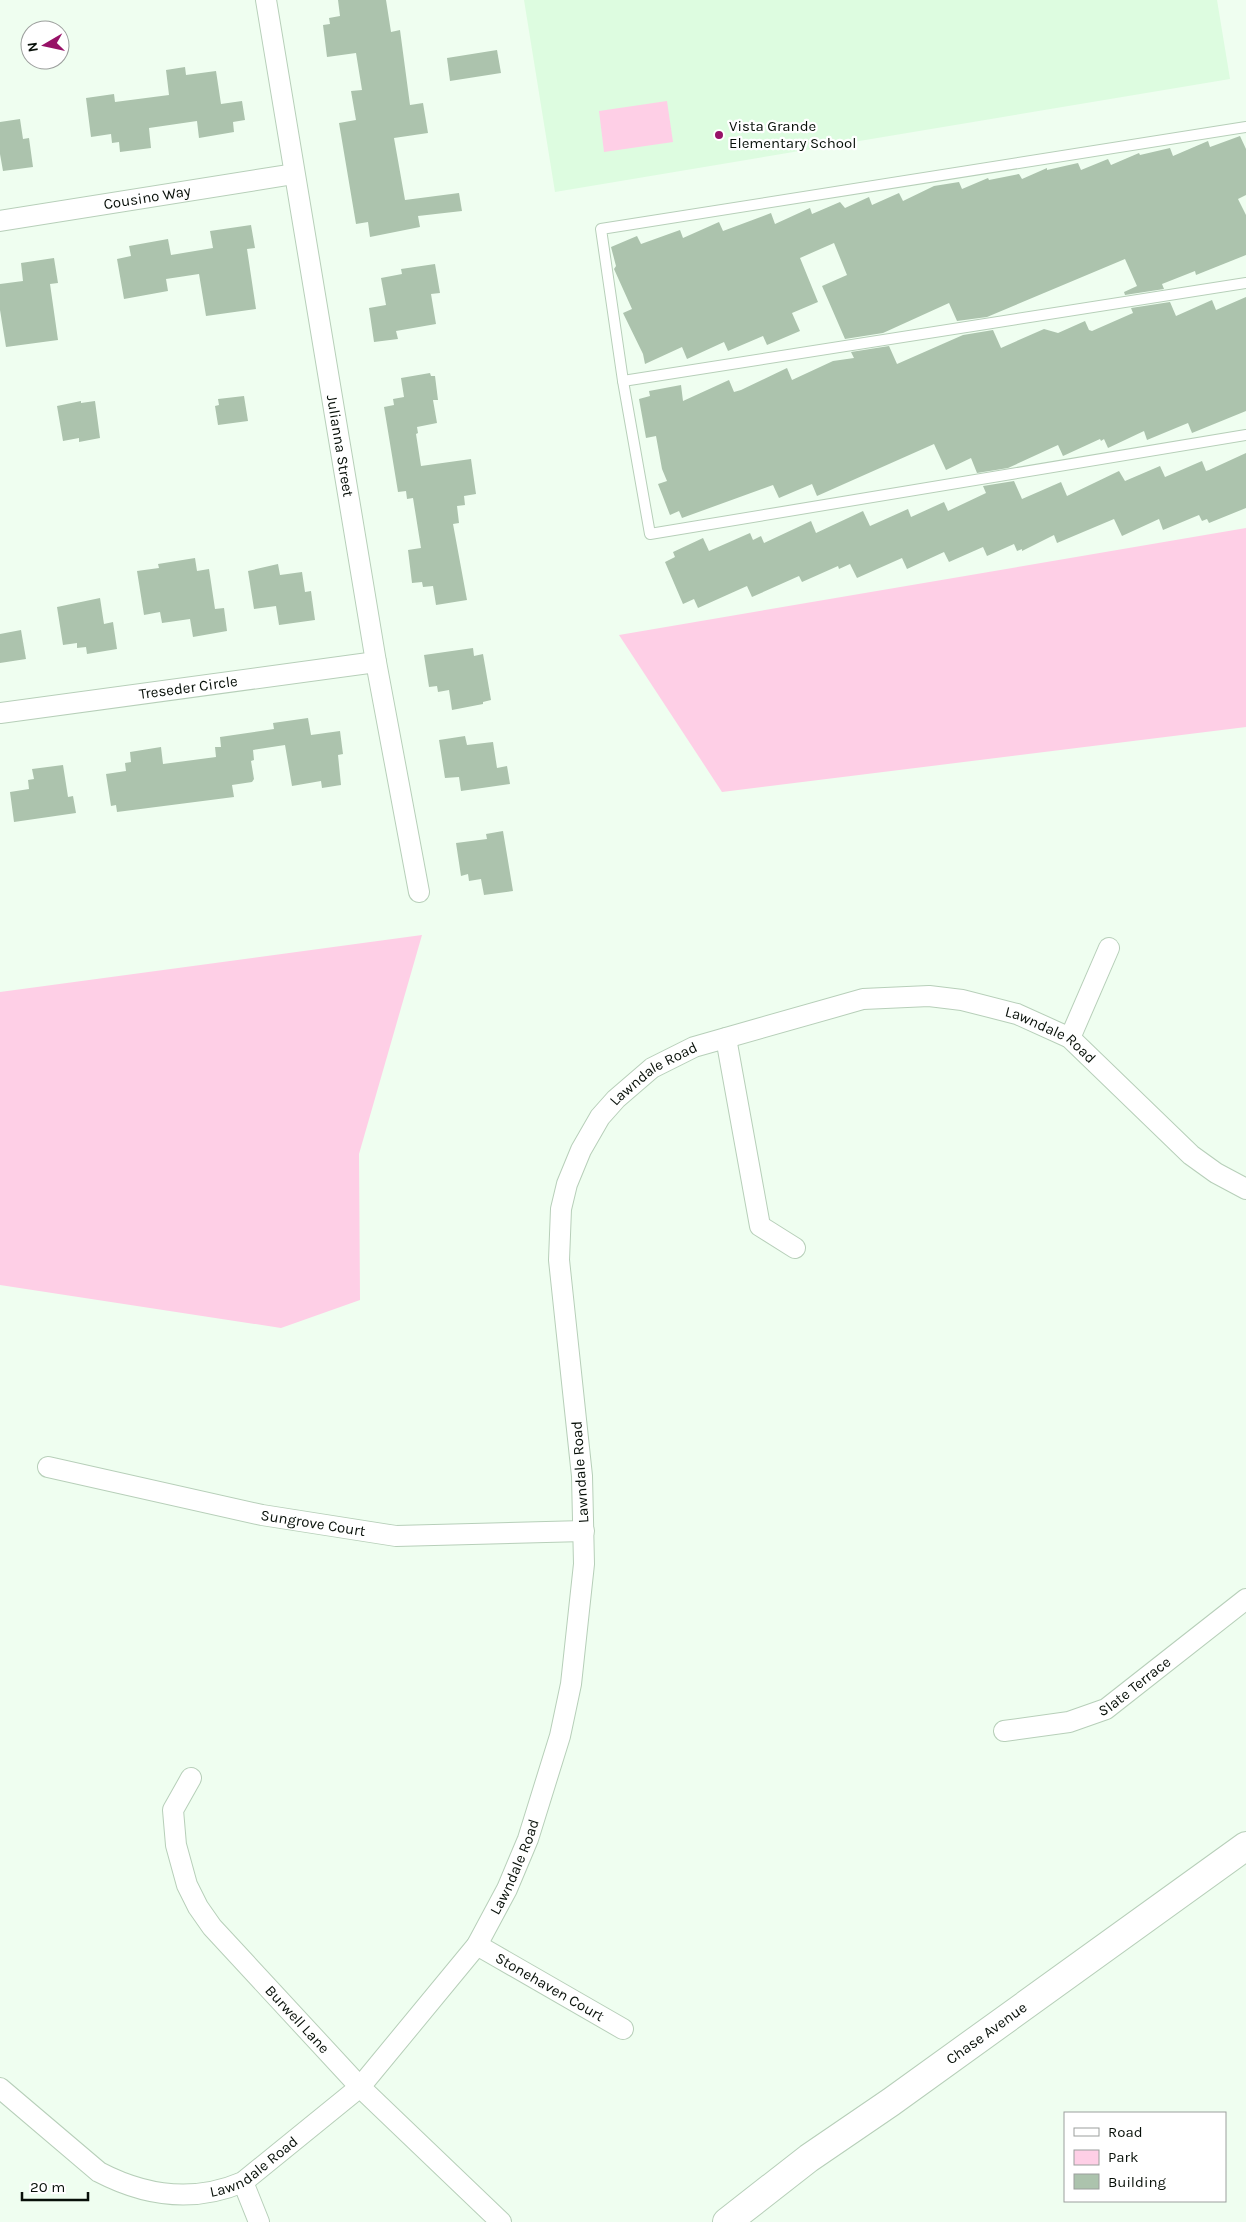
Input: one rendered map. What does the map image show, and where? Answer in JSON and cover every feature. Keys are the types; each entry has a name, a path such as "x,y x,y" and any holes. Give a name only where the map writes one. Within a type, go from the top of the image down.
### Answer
{"main road":[{"name":"Chase Avenue","path":"727,2222 809,2158 891,2102 1246,1846"}],"street":[{"name":"Julianna Street","path":"266,0 376,662 419,892"},
{"name":"Cousino Way","path":"0,221 294,174"},
{"name":"Treseder Circle","path":"0,713 376,662"},
{"path":"1070,1038 1109,948"},
{"name":"Lawndale Road","path":"0,2088 99,2172 118,2182 150,2192 178,2195 215,2192 243,2182 360,2087 477,1945 507,1889 528,1839 560,1736 571,1684 580,1615 584,1564 582,1476 559,1260 561,1209 567,1184 587,1137 600,1117 633,1083 672,1057 694,1047 863,999 929,996 990,1006 1017,1014 1070,1038 1185,1150 1216,1173 1246,1189"},
{"path":"726,1038 760,1226 795,1248"},
{"name":"Sungrove Court","path":"48,1467 262,1515 396,1536 584,1531"},
{"name":"Slate Terrace","path":"1004,1730 1069,1722 1106,1709 1246,1599"},
{"name":"Burwell Lane","path":"191,1778 173,1810 180,1862 198,1907 212,1927 360,2087 500,2222"},
{"name":"Stonehaven Court","path":"477,1945 623,2029"},
{"path":"243,2182 259,2222"}],"lane":[{"path":"1246,126 601,229 650,534 1246,435"},
{"path":"624,381 1246,283"}],"shaded area":[{"name":"Vista Grande Elementary School","path":"524,0 1217,0 1230,79 555,192"}],"green space":[{"path":"667,101 673,142 604,152 599,111"},
{"path":"1246,528 1246,727 722,792 619,635"},
{"path":"422,935 359,1154 360,1300 281,1328 0,1285 0,992"}],"building":[{"path":"338,0 386,0 391,32 400,30 410,105 423,103 428,133 394,138 405,200 459,193 462,211 418,216 420,227 370,237 368,222 356,224 339,123 356,120 351,91 362,90 356,53 327,57 323,25 330,24 329,18 340,16"},
{"path":"497,50 501,73 450,81 447,58"},
{"path":"185,67 186,75 216,71 221,104 242,101 245,120 233,122 234,132 199,138 197,121 149,128 151,148 120,152 119,142 112,143 111,134 91,137 86,98 114,94 115,102 169,95 166,70"},
{"path":"20,119 23,139 29,138 33,167 3,171 0,154 0,122"},
{"path":"1240,136 1246,149 1246,195 1238,199 1246,215 1246,255 1196,275 1195,271 1162,284 1164,289 1125,295 1124,292 1137,286 1125,259 987,317 957,321 949,303 883,333 845,339 822,286 847,275 834,243 800,258 818,302 792,313 800,331 767,345 763,336 728,351 724,342 687,359 682,347 645,364 643,354 623,313 632,309 614,269 616,266 611,247 637,236 641,244 680,230 683,238 719,222 723,231 771,213 775,224 810,208 812,214 840,202 845,208 869,197 872,205 899,193 903,201 934,186 959,182 962,189 988,178 989,180 1019,174 1022,179 1047,168 1047,170 1078,163 1081,170 1108,159 1111,165 1139,153 1140,155 1170,148 1173,156 1208,141 1210,147"},
{"path":"251,225 255,248 247,249 256,309 206,316 199,274 166,279 168,291 124,299 117,259 131,256 129,246 168,239 171,255 213,248 210,231"},
{"path":"54,258 58,283 50,284 58,340 6,347 0,310 0,284 23,281 21,263"},
{"path":"435,264 440,293 431,294 436,324 396,331 398,339 374,342 369,308 386,305 381,278 402,274 401,269"},
{"path":"1246,297 1246,411 1192,433 1188,423 1147,440 1144,431 1108,448 1104,439 1101,441 1100,439 1063,456 1058,445 1008,468 977,473 971,458 946,470 934,444 817,496 812,484 779,498 773,485 682,518 679,511 670,515 658,484 667,481 662,469 656,436 646,438 639,399 650,396 649,391 681,385 683,401 729,380 734,392 741,390 787,368 792,380 833,361 854,358 851,352 889,346 897,364 963,335 993,330 1001,348 1044,329 1058,333 1085,321 1089,330 1092,331 1133,313 1131,308 1170,302 1176,316 1212,300 1216,310"},
{"path":"430,373 431,376 435,376 438,400 433,400 437,423 417,427 418,433 416,434 421,466 471,459 476,494 464,496 465,505 457,506 459,523 453,524 467,600 436,605 433,586 423,587 422,582 412,583 408,550 421,548 413,498 407,499 406,491 398,492 384,407 394,405 393,399 404,397 401,378"},
{"path":"244,396 248,421 218,425 215,406 219,405 218,399"},
{"path":"81,401 81,403 95,401 100,438 79,442 79,438 63,441 57,406"},
{"path":"1246,453 1246,508 1209,523 1207,519 1202,521 1199,515 1163,530 1159,519 1122,536 1114,519 1057,543 1054,535 1022,551 1022,549 1017,551 1014,544 987,556 983,547 949,562 944,552 907,569 902,558 857,578 850,564 839,569 838,566 802,582 799,576 752,597 747,586 698,608 694,599 683,604 665,562 675,557 673,552 703,538 709,551 750,533 753,540 761,536 764,543 811,521 816,533 863,511 870,526 908,509 911,517 944,502 948,511 986,493 983,486 1014,481 1022,499 1061,482 1067,496 1119,471 1125,481 1160,466 1165,477 1202,461 1206,471"},
{"path":"195,558 197,571 209,569 215,609 224,608 227,631 193,637 190,619 162,623 160,612 144,615 137,571 159,568 158,564"},
{"path":"278,564 280,575 302,572 305,592 311,591 315,620 279,625 276,606 254,609 248,571"},
{"path":"100,598 104,624 113,622 117,649 87,654 86,647 77,648 77,643 63,645 57,607"},
{"path":"21,630 26,659 0,663 0,634"},
{"path":"473,648 474,656 483,654 491,700 483,702 483,704 452,710 449,690 438,692 437,686 429,687 424,655"},
{"path":"308,718 311,735 340,731 343,754 338,755 341,785 322,788 321,781 292,786 285,745 253,750 254,760 251,761 254,779 252,782 232,785 234,797 117,812 116,805 111,806 106,774 126,771 125,763 131,762 130,752 161,747 163,764 216,757 215,747 221,747 220,737 274,729 273,723"},
{"path":"465,736 467,745 493,742 497,768 507,766 510,784 461,791 459,777 445,778 439,740"},
{"path":"63,765 68,797 73,796 76,813 14,822 10,792 29,789 28,780 34,779 32,769"},
{"path":"503,831 513,891 484,895 481,879 469,881 468,874 461,876 456,843 487,839 486,834"}],"place":[{"name":"Vista Grande Elementary School","path":"719,135"}]}
